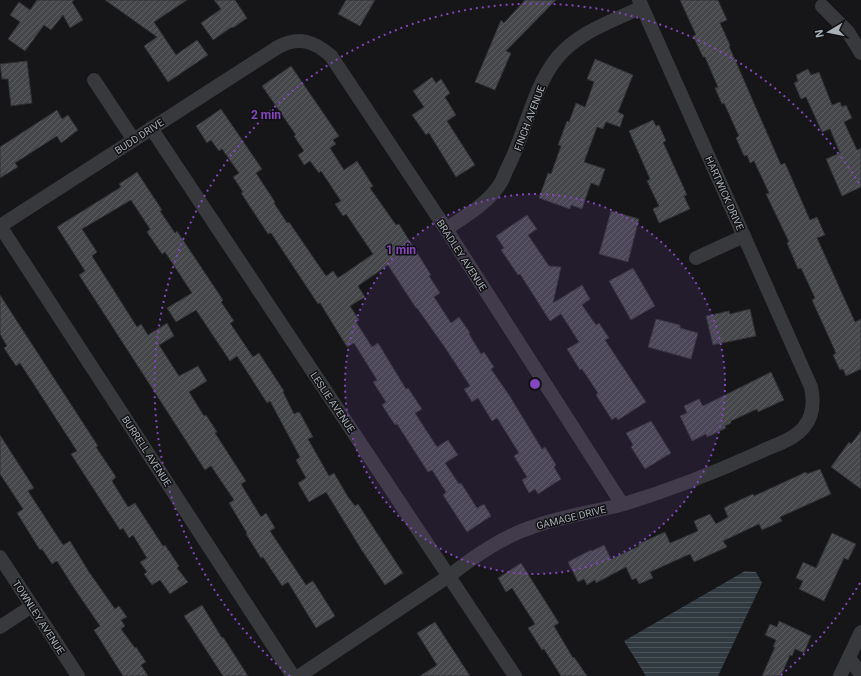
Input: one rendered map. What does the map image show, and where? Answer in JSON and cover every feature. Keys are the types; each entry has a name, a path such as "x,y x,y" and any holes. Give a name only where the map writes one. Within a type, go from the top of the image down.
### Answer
{"street":[{"name":"FINCH AVENUE","path":"446,229 467,215 498,188 513,160 533,102 546,75 557,58 572,43 641,3"},
{"name":"HARTWICK DRIVE","path":"641,3 811,387"},
{"path":"822,6 848,32 861,53"},
{"name":"BRADLEY AVENUE","path":"278,47 285,43 299,41 311,42 322,48 331,56 446,229 622,504"},
{"name":"BUDD DRIVE","path":"0,226 278,47"},
{"path":"94,80 133,139"},
{"name":"LESLIE AVENUE","path":"151,128 515,676"},
{"name":"BURRELL AVENUE","path":"0,226 293,676"},
{"path":"696,258 744,236"},
{"name":"GAMAGE DRIVE","path":"299,676 449,576 473,557 498,542 530,527 553,520 622,504 673,488 734,464 795,436 810,419 813,407 811,387"},
{"name":"TOWNLEY AVENUE","path":"0,557 78,676"},
{"path":"0,627 32,606"},
{"path":"840,676 861,632"},
{"path":"849,658 861,674"}],"shaded area":[{"path":"745,571 756,572 762,583 718,676 646,676 624,641"}],"building":[{"path":"37,0 74,0 72,2 83,20 70,28 63,15 51,30 44,25 25,51 8,39 20,22 10,15 19,2 30,10"},
{"path":"105,0 187,0 154,22 176,55 197,40 208,55 168,82 144,46 157,37"},
{"path":"214,0 235,0 247,18 213,40 201,23 221,9"},
{"path":"346,0 375,0 360,26 338,14"},
{"path":"525,0 556,0 506,51 511,53 495,90 475,82 501,20 504,23"},
{"path":"680,0 718,0 727,20 720,23 781,165 785,163 810,220 817,217 825,235 817,238 855,322 861,319 861,369 846,376 843,369 840,370 833,355 836,353 812,300 815,298 801,268 798,269 787,243 789,242 766,194 769,193 754,161 750,163 747,155 744,156 736,138 739,136 724,103 722,104 715,88 718,87 705,57 703,57 693,36 696,35"},
{"path":"595,59 633,75 618,112 624,115 620,127 606,122 603,129 597,127 584,162 605,169 599,186 591,183 582,209 571,205 570,209 539,198 548,173 551,174 561,146 558,145 576,103 585,107 594,82 587,79"},
{"path":"27,61 32,103 11,106 8,79 2,79 0,64"},
{"path":"291,66 339,136 333,140 336,144 330,148 344,170 357,161 373,186 370,188 396,225 399,224 431,275 429,276 440,293 434,297 451,323 459,317 470,333 469,334 481,354 484,352 494,367 491,369 509,395 542,449 545,447 556,465 554,467 561,479 538,494 535,489 529,493 522,480 527,477 514,456 519,453 497,418 492,421 478,398 472,402 464,389 470,386 388,265 358,286 365,297 350,306 359,320 356,322 372,347 378,343 406,389 408,388 422,409 415,413 437,447 448,440 458,455 445,463 459,484 461,483 477,508 484,504 491,516 467,532 443,495 446,492 432,470 428,472 397,424 395,425 382,405 386,402 373,382 377,380 354,343 347,347 320,303 318,304 271,233 268,234 241,193 243,192 233,177 239,173 222,149 219,151 211,140 207,143 196,126 221,109 262,169 256,173 287,223 289,222 326,276 333,271 338,278 373,254 346,214 343,216 335,204 341,201 321,171 319,173 310,161 304,165 298,155 304,151 294,136 296,135 262,86"},
{"path":"808,69 811,75 819,72 832,105 840,102 842,107 846,105 852,118 844,122 857,150 861,148 861,187 842,196 826,159 840,153 830,129 822,132 806,97 801,99 794,83 798,81 796,75"},
{"path":"432,77 436,83 441,79 450,93 445,97 456,115 447,121 475,165 456,177 429,133 426,135 412,115 424,107 413,91"},
{"path":"57,110 62,119 68,115 78,130 61,143 57,136 15,163 18,167 0,178 0,147"},
{"path":"653,120 656,126 659,125 666,141 663,142 687,195 684,196 690,209 659,223 653,209 659,206 647,181 650,179 629,131"},
{"path":"137,172 162,210 160,211 175,233 177,231 223,300 221,302 234,321 230,323 253,357 259,353 284,391 283,392 294,414 298,412 300,413 313,437 308,439 329,476 334,473 348,497 355,506 358,504 403,573 385,585 326,492 309,502 298,483 306,478 296,460 300,457 270,401 267,403 237,356 230,361 196,310 176,322 167,308 192,293 165,252 162,254 147,232 150,229 131,200 82,229 97,252 92,256 137,327 141,324 148,335 167,323 174,336 159,345 179,376 198,366 207,381 189,392 204,416 206,415 217,432 215,433 246,481 241,484 261,517 266,513 275,528 270,531 306,585 313,581 335,616 316,628 288,582 282,586 263,557 261,558 229,503 234,500 211,466 205,470 79,275 85,271 57,227 121,187 119,184"},
{"path":"611,211 639,219 628,262 599,254"},
{"path":"527,215 537,229 528,235 549,266 561,267 553,303 582,285 590,299 582,305 596,325 599,323 609,338 605,340 646,402 618,420 616,417 612,420 596,395 598,393 582,369 580,370 567,349 579,342 561,314 550,321 520,274 518,275 501,250 504,248 496,236"},
{"path":"633,268 655,306 631,320 609,281"},
{"path":"0,295 98,446 96,447 116,477 112,481 128,507 135,503 163,546 165,545 179,566 177,568 188,582 170,594 160,580 152,585 144,574 147,572 140,562 147,558 133,535 129,538 123,528 120,530 71,454 77,451 20,363 16,366 4,348 7,346 0,334"},
{"path":"750,309 756,336 713,345 706,316 729,311 730,314"},
{"path":"656,319 680,325 680,328 698,333 691,359 648,347"},
{"path":"771,372 784,400 758,412 757,409 731,421 731,423 725,426 726,428 707,437 706,434 692,441 680,416 687,413 684,406 699,399 703,406"},
{"path":"651,421 671,453 645,469 631,447 633,445 626,433"},
{"path":"861,431 861,489 831,467 849,442 851,444"},
{"path":"0,435 34,488 28,491 63,545 70,541 89,572 115,609 119,606 127,617 121,620 125,626 121,629 146,662 141,665 148,676 123,676 94,630 100,626 57,561 52,564 42,549 40,550 17,513 23,509 0,474"},
{"path":"820,469 831,494 780,517 782,521 762,530 759,524 723,541 727,547 694,562 690,554 650,572 653,578 639,584 636,578 632,580 626,567 596,583 595,580 587,585 584,579 578,582 568,562 604,545 611,559 639,546 638,544 665,532 670,543 698,531 694,521 710,514 716,524 728,517 724,508 727,506 753,494 754,496 806,472 807,474"},
{"path":"832,533 856,544 848,560 844,558 824,601 799,589 803,581 796,578 803,562 816,568"},
{"path":"521,563 559,623 554,626 573,658 574,657 587,676 561,676 544,649 542,650 528,628 535,624 512,588 506,592 498,578"},
{"path":"202,605 248,676 223,676 184,616"},
{"path":"779,621 811,636 804,653 795,649 792,656 790,655 781,676 762,676 775,647 773,647 776,640 765,635 770,624 777,627"},
{"path":"435,622 470,676 420,676 437,665 417,633"}]}
